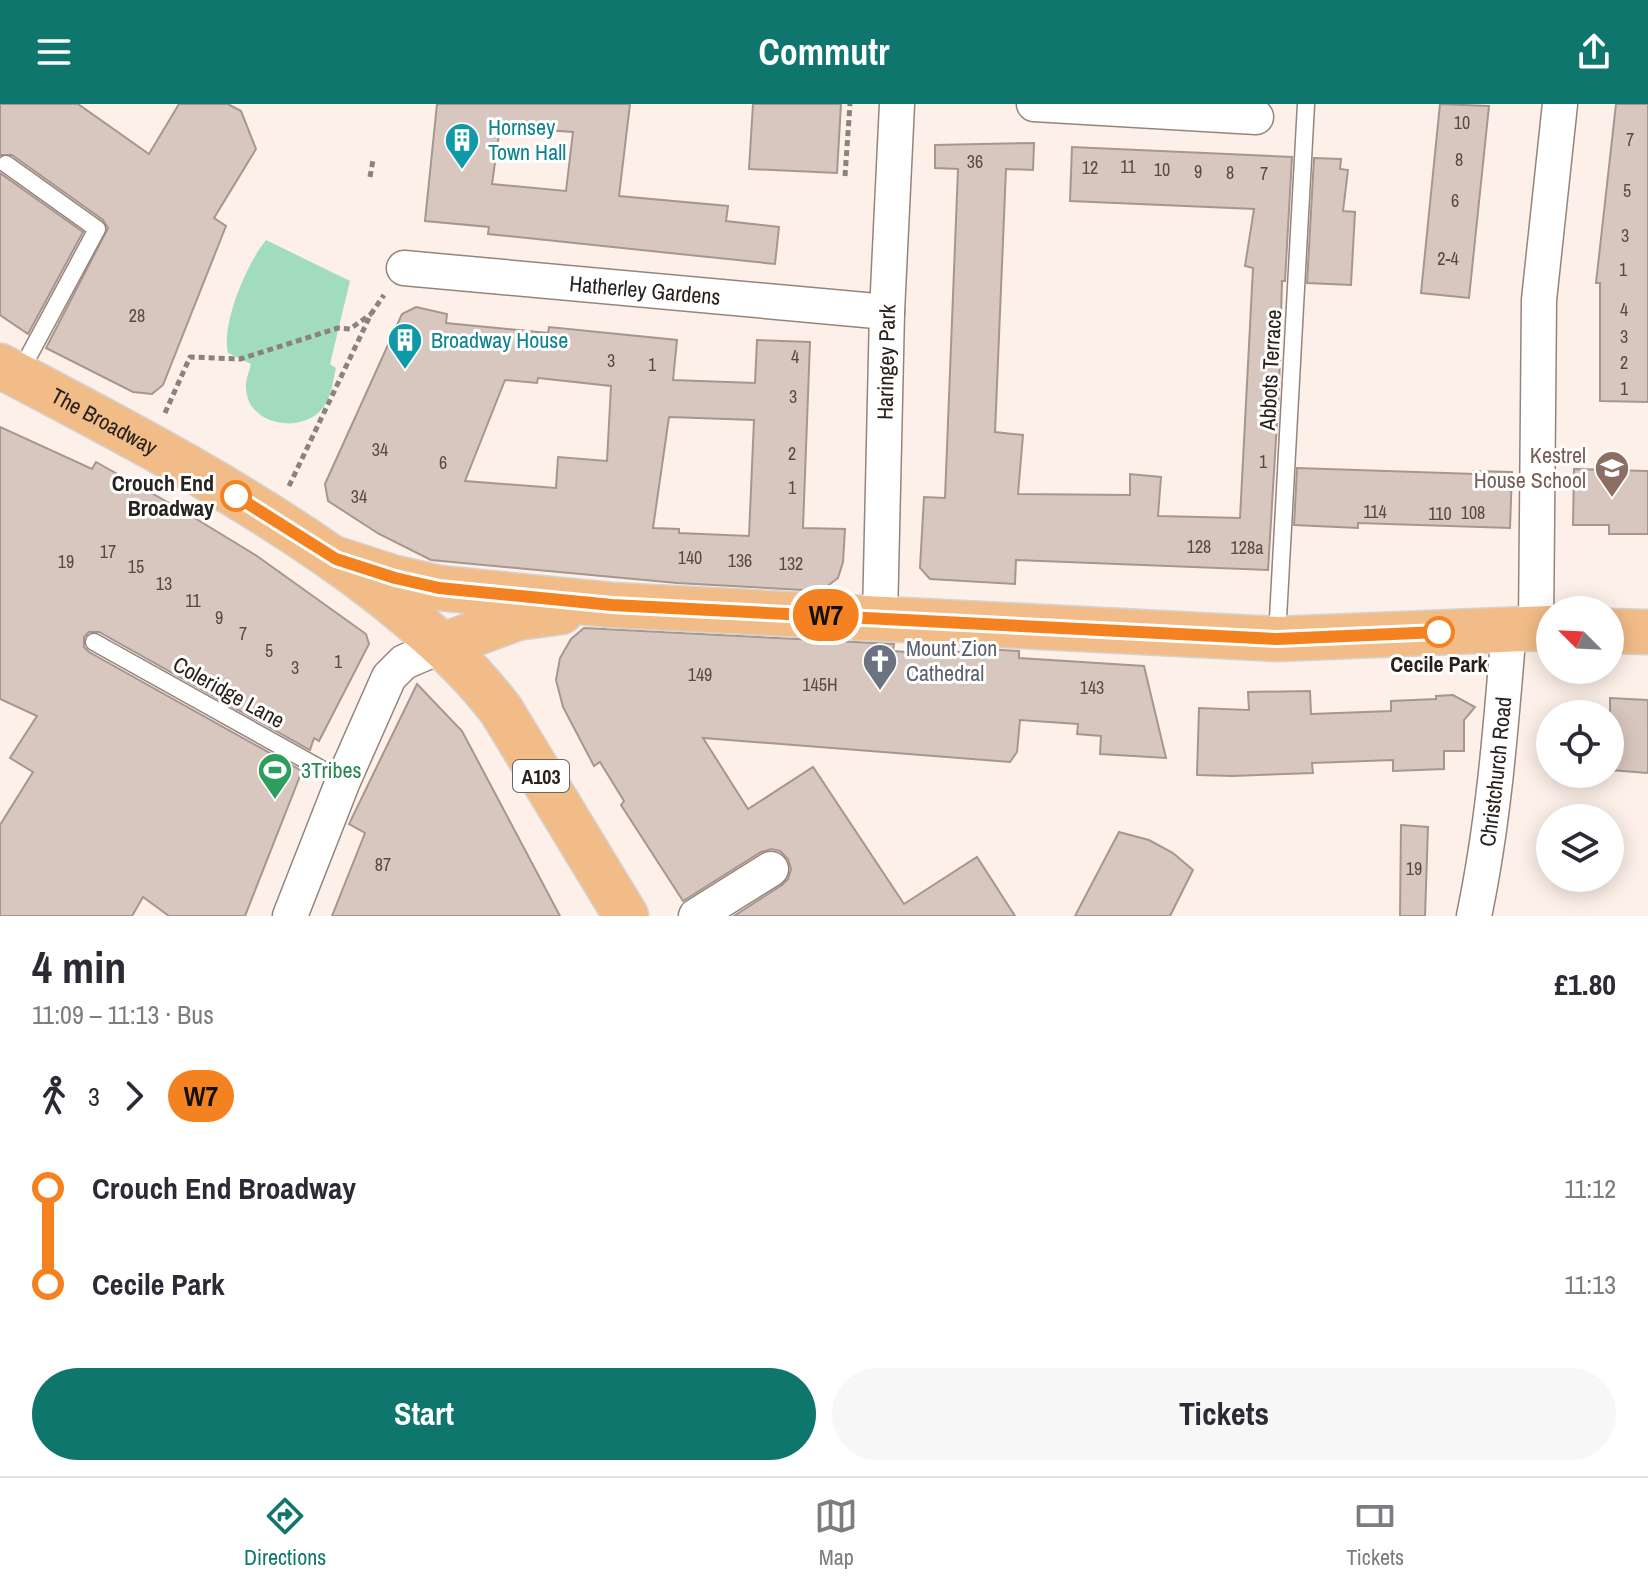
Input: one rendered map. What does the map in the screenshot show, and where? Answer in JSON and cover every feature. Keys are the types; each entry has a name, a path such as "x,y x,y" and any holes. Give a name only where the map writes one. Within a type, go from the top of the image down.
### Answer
{"main road":[{"name":"The Broadway","path":"9,371 224,489 336,559 444,645"},
{"path":"336,559 439,588 612,605 1277,639 1532,628"},
{"path":"444,645 517,618 612,605"},
{"path":"1624,631 1648,632"},
{"name":"A103","path":"444,645 479,680 501,710 626,916"}],"street":[{"name":"Haringey Park","path":"880,618 887,312 897,104"},
{"path":"1034,104 1256,117"},
{"path":"1532,628 1539,300 1560,104"},
{"name":"Hatherley Gardens","path":"404,268 887,312"},
{"name":"Christchurch Road","path":"1474,916 1496,790 1532,628"},
{"path":"290,916 343,781 389,677 404,662 444,645"},
{"path":"696,916 771,869"}],"lane":[{"name":"Abbots Terrace","path":"1277,639 1306,104"},
{"path":"6,164 97,229 9,371"},
{"name":"Coleridge Lane","path":"94,642 343,781"}],"path":[{"path":"845,176 850,104"},
{"path":"370,177 373,160"},
{"path":"299,465 371,314 404,268"},
{"path":"173,394 190,357 240,359 338,328 350,329 371,314"}],"green space":[{"path":"266,240 350,281 330,364 336,368 329,396 321,410 301,422 276,422 256,411 246,389 251,364 228,353 228,326 237,294"}],"building":[{"path":"0,104 78,104 149,154 179,104 228,104 241,111 256,149 214,218 226,226 163,385 152,394 133,392 46,348 108,228 103,220 12,155 0,155"},
{"path":"437,104 630,104 619,196 728,206 726,221 779,227 775,264 488,234 489,227 425,221","holes":["500,127 573,132 566,191 492,184"]},
{"path":"753,104 841,104 837,173 749,169"},
{"path":"1440,104 1489,106 1469,298 1421,293"},
{"path":"1616,104 1648,104 1648,402 1600,401 1600,283 1596,283"},
{"path":"1034,143 1033,170 1006,169 995,432 1023,435 1018,494 1130,495 1130,474 1161,477 1158,516 1240,518 1253,268 1245,266 1254,209 1070,201 1072,147 1292,157 1285,281 1282,281 1268,570 1016,560 1015,584 930,579 920,568 924,497 945,498 958,169 935,168 935,145"},
{"path":"1314,158 1341,159 1340,169 1348,170 1343,211 1355,212 1351,285 1307,283"},
{"path":"0,173 83,232 28,334 0,315"},
{"path":"416,307 447,314 446,323 548,333 549,327 677,340 673,380 755,383 757,340 810,342 803,528 845,529 843,562 838,578 821,591 677,583 431,560 379,534 328,501 325,484 402,314","holes":["538,378 611,386 607,461 558,457 556,488 465,481 505,380 537,383","669,417 754,420 749,536 679,533 679,529 653,528"]},
{"path":"0,427 92,469 96,462 180,509 257,556 366,634 369,644 319,741 314,738 310,750 99,632 89,632 84,637 84,647 89,652 302,771 245,916 169,916 143,897 132,916 0,916 0,825 33,772 10,758 37,716 0,699"},
{"path":"1297,468 1475,474 1474,471 1512,472 1510,528 1358,523 1358,528 1294,525"},
{"path":"1574,469 1648,471 1648,534 1609,534 1609,525 1573,525"},
{"path":"584,628 894,644 893,651 947,655 947,651 987,654 987,649 1019,651 1019,658 1144,666 1166,758 1100,754 1101,736 1077,734 1078,724 1020,720 1017,752 1010,762 703,738 748,809 813,767 904,904 977,857 1015,916 734,916 788,879 791,869 788,859 780,851 771,849 761,852 683,901 621,805 624,801 600,762 594,766 563,707 556,680 560,658 571,639"},
{"path":"417,684 462,731 560,916 332,916 365,833 349,824"},
{"path":"1310,691 1311,714 1391,711 1391,701 1453,695 1475,707 1464,720 1464,751 1444,751 1444,769 1393,771 1393,760 1312,763 1313,773 1197,775 1199,708 1249,710 1248,692"},
{"path":"1610,698 1648,700 1648,773 1624,771 1624,700"},
{"path":"1401,825 1428,827 1425,916 1400,916"},
{"path":"1119,832 1149,840 1173,853 1193,870 1170,916 1075,916"}],"bus line":[{"name":"W7","path":"236,496 336,559 439,588 612,605 1277,639 1439,632"}],"place":[{"name":"Hornsey Town Hall","path":"462,171"},
{"name":"Broadway House","path":"405,371"},
{"name":"Crouch End Broadway","path":"236,496"},
{"name":"Kestrel House School","path":"1612,499"},
{"name":"Cecile Park","path":"1439,632"},
{"name":"Mount Zion Cathedral","path":"880,692"},
{"name":"3Tribes","path":"275,801"}]}
